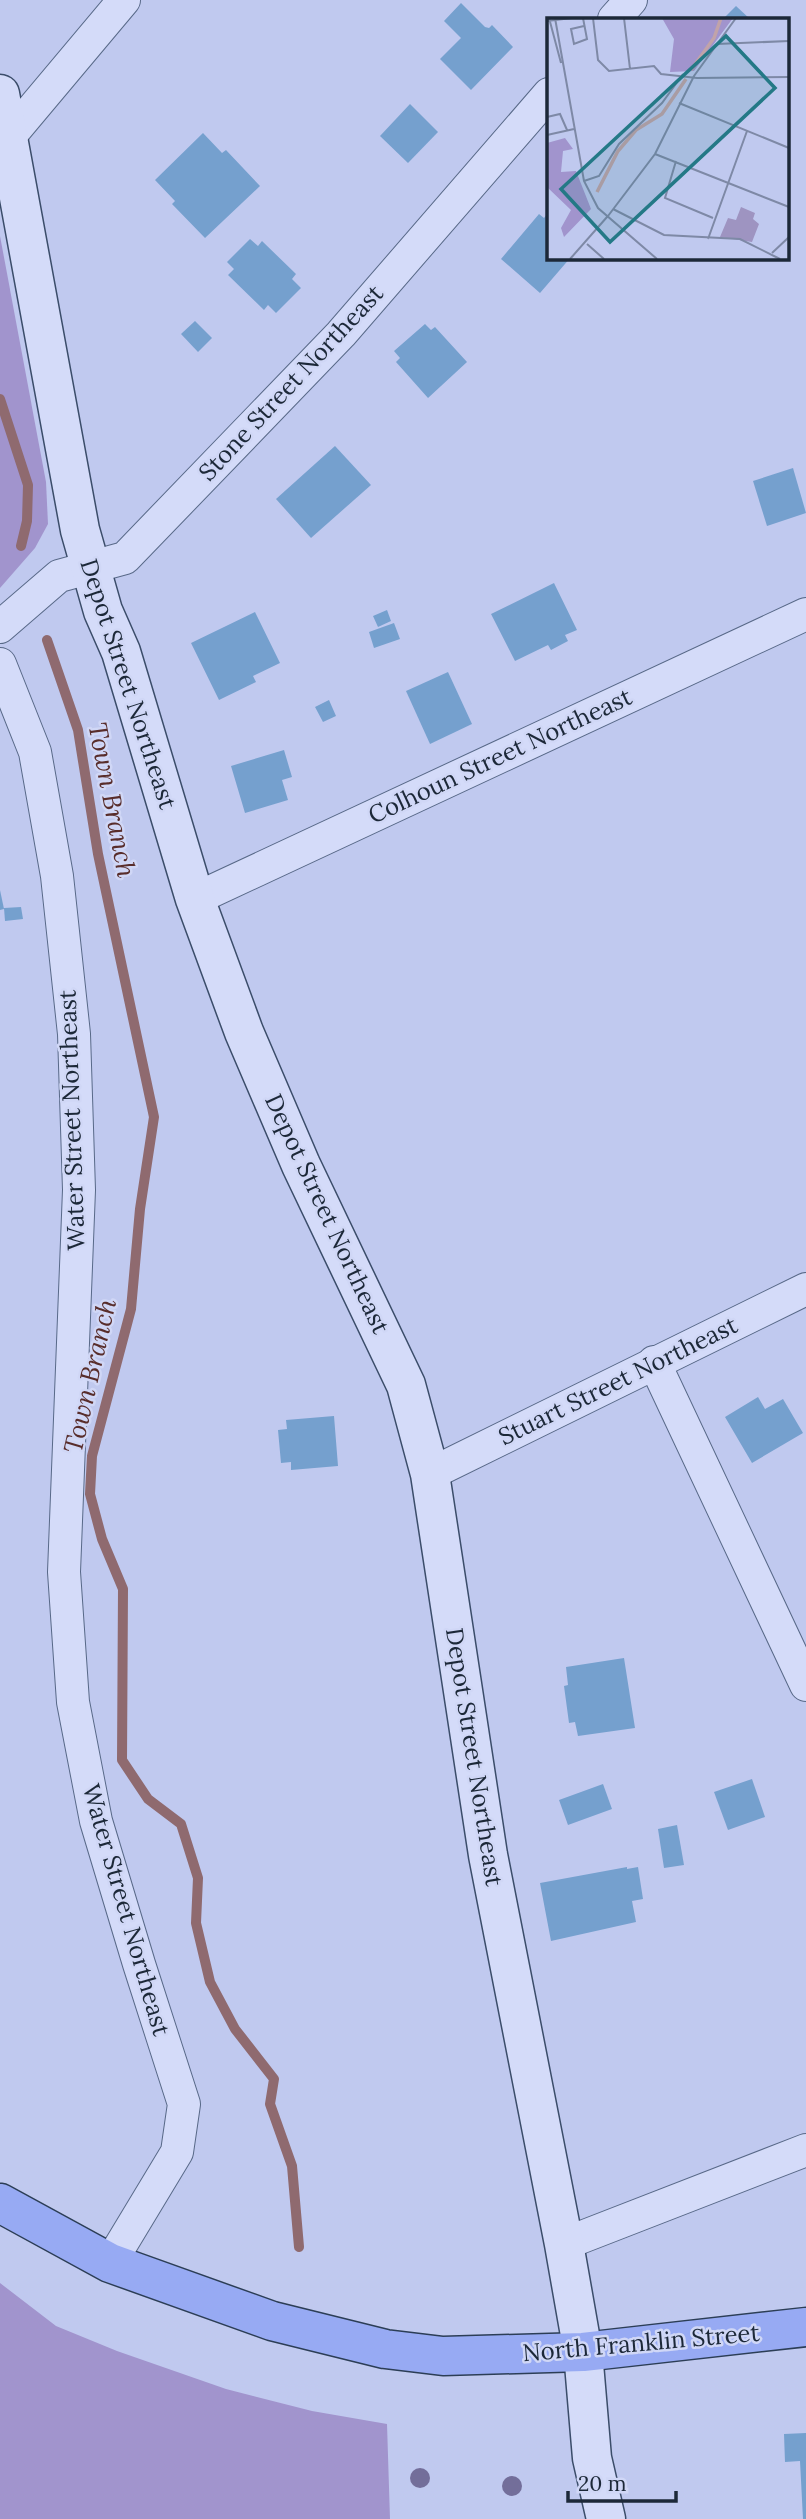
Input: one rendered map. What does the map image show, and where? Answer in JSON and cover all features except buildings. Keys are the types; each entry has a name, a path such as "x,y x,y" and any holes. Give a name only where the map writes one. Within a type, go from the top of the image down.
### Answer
{"main road":[{"name":"North Franklin Street","path":"0,2203 110,2263 272,2321 385,2349 443,2356 583,2353 806,2327"}],"street":[{"path":"9,138 124,0"},
{"path":"615,18 631,0"},
{"name":"Depot Street Northeast","path":"0,94 80,530 103,611 121,652 195,899 244,1031 301,1165 406,1385 430,1474 488,1855 564,2244 583,2353 592,2458 606,2519"},
{"name":"Stone Street Northeast","path":"0,627 59,576 125,558 341,334 547,96"},
{"name":"Colhoun Street Northeast","path":"195,899 806,614"},
{"name":"Water Street Northeast","path":"0,664 35,752 57,876 74,1034 79,1190 64,1572 73,1702 96,1821 184,2104 177,2152 110,2263"},
{"name":"Stuart Street Northeast","path":"430,1474 806,1289"},
{"path":"654,1362 806,1685"},
{"path":"564,2244 806,2150"}],"shaded area":[{"path":"0,236 46,482 48,524 35,548 0,588"},
{"path":"0,2283 56,2326 117,2351 226,2389 312,2411 387,2424 390,2519 0,2519"}],"waterway":[{"name":"Town Branch","path":"0,399 28,485 27,521 21,546"},
{"name":"Town Branch","path":"47,640 78,730 98,854 154,1117 140,1209 131,1309 92,1456 90,1494 102,1539 123,1589 122,1760 148,1799 181,1824 198,1878 196,1923 210,1982 235,2029 274,2079 270,2104 292,2166 299,2247"}]}
